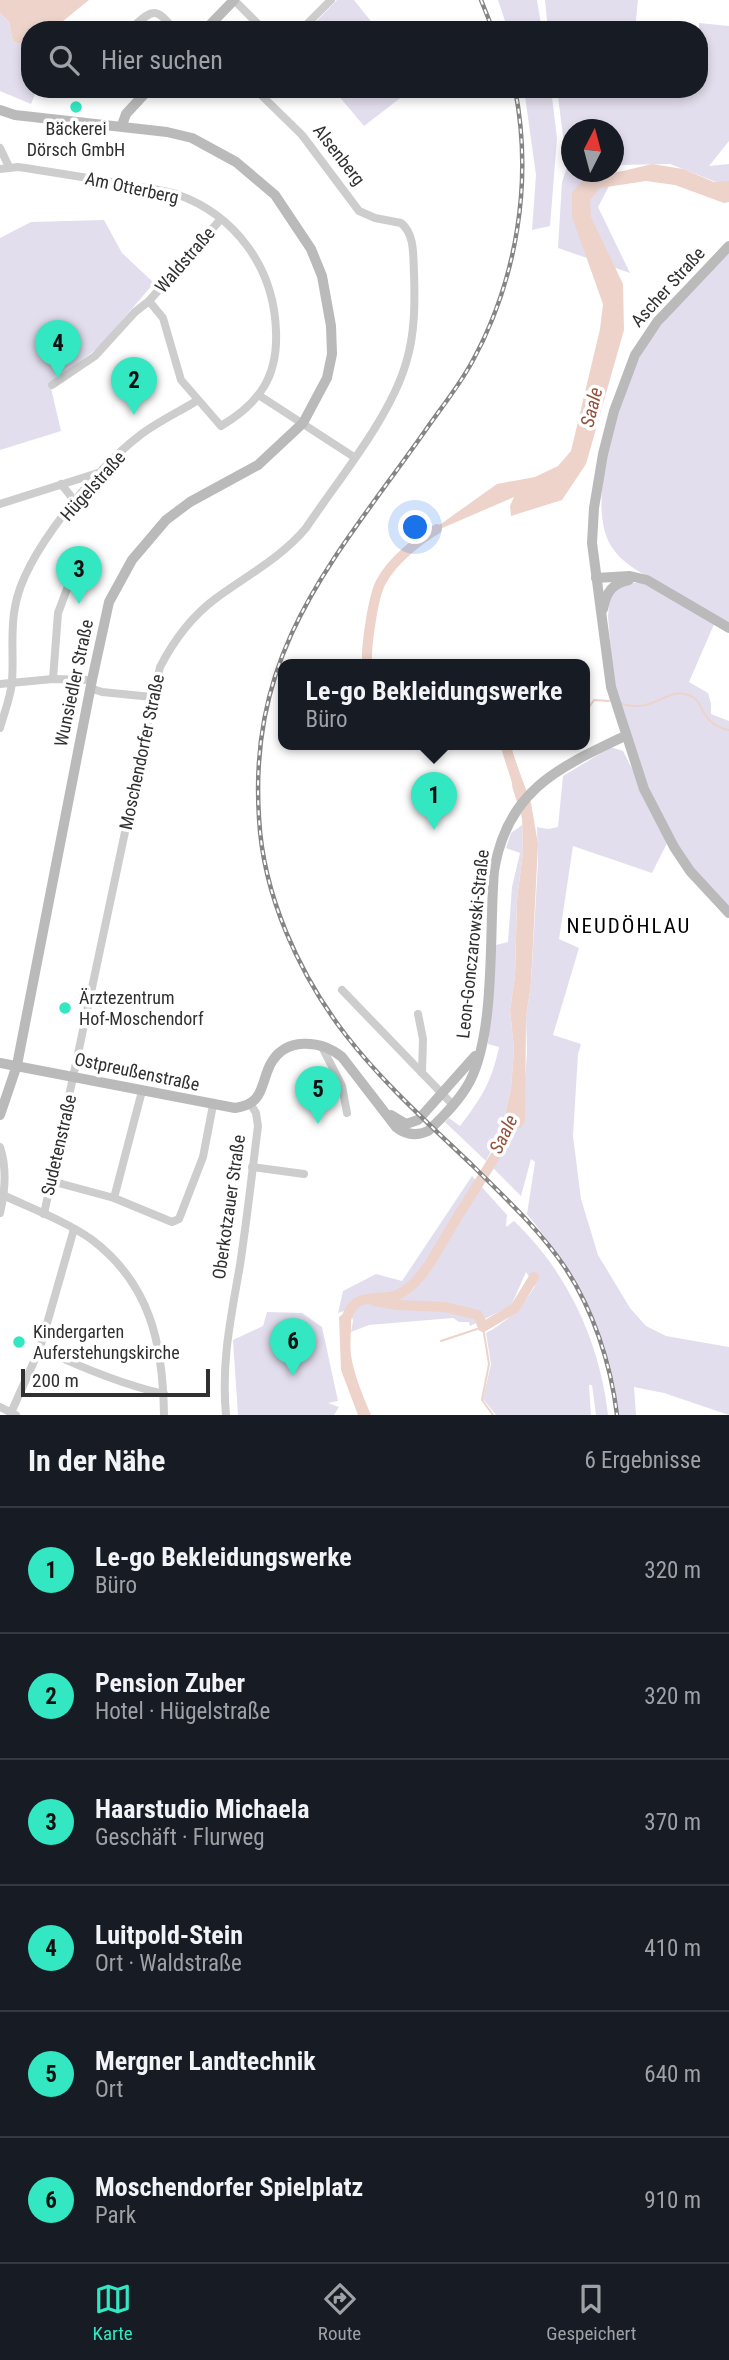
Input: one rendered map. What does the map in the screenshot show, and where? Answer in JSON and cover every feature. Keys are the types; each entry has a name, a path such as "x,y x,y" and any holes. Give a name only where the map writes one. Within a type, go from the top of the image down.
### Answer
{"street":[{"path":"214,21 234,0 255,21"},
{"path":"310,21 331,0"},
{"path":"140,21 151,12 157,11 167,21"},
{"path":"122,125 126,114 141,98"},
{"name":"Alsenberg","path":"263,98 302,135 359,211 405,226"},
{"name":"Wunsiedler Straße","path":"0,110 15,115 122,125 192,138 236,162 275,195 311,250 322,276 331,326 332,354 327,378 303,423 258,465 190,502 166,520 132,560 109,603 17,1065 0,1115"},
{"name":"Am Otterberg","path":"0,148 4,168 77,176 176,194 204,206 236,232 262,268 275,307 276,344 274,365 260,396 221,426"},
{"name":"Waldstraße","path":"52,385 94,356 135,312 149,301 220,220"},
{"name":"Moschendorfer Straße","path":"74,1077 160,667 180,632 213,601 293,543 389,406 406,363 416,306 410,234 405,226"},
{"name":"Ascher Straße","path":"729,246 657,323 635,355 614,411 598,477 592,543 611,687 644,789 674,847 690,871 729,913"},
{"name":"Waldstraße","path":"149,301 163,317 181,380 221,426"},
{"path":"260,396 354,457"},
{"name":"Hügelstraße","path":"0,728 12,683 15,605 31,563 73,504 101,472 139,436 198,400"},
{"path":"0,504 101,472"},
{"path":"61,484 73,504"},
{"path":"596,578 630,576 648,580 729,628"},
{"path":"601,619 607,595 618,582 648,580"},
{"path":"53,680 58,613 70,581"},
{"path":"0,684 53,680 91,684 102,692 152,697"},
{"name":"Leon-Gonczarowski-Straße","path":"453,1105 470,1081 486,1017 494,871 508,821 527,794 541,782 582,757 625,736"},
{"path":"250,1103 260,1094 270,1065 281,1052 303,1043 321,1045 342,1057 396,1127 402,1131 416,1134 428,1131 453,1105 342,990"},
{"path":"418,1014 424,1039 422,1073"},
{"path":"321,1045 342,1086 347,1113"},
{"name":"Leon-Gonczarowski-Straße","path":"443,1094 479,1051"},
{"name":"Ostpreußenstraße","path":"0,1063 213,1105 235,1108 250,1103"},
{"name":"Sudetenstraße","path":"44,1214 74,1077"},
{"path":"114,1198 142,1091"},
{"path":"376,1101 397,1120 412,1124 443,1094"},
{"name":"Oberkotzauer Straße","path":"226,1415 223,1386 225,1346 240,1265 258,1119 250,1103"},
{"path":"51,1181 114,1198 172,1222 179,1219 203,1157 213,1105"},
{"path":"0,1147 5,1196 0,1213"},
{"path":"253,1167 304,1174"},
{"path":"5,1196 74,1229 127,1273 142,1297 157,1338 164,1415"},
{"path":"0,1407 13,1414 40,1348 74,1229"},
{"path":"40,1348 87,1370 164,1394"}],"shaded area":[{"path":"337,0 354,0 371,21 317,21"},
{"path":"498,0 537,0 540,21 505,21"},
{"path":"545,0 638,0 636,21 547,21"},
{"path":"0,13 9,22 13,42 21,44 21,98 34,98 31,104 0,91"},
{"path":"708,24 729,26 729,141 709,166 729,164 729,182 716,182 670,164 624,165 624,119 561,120 558,98 708,98"},
{"path":"341,98 400,98 364,126"},
{"path":"525,98 552,98 557,138 550,226 532,230 536,175"},
{"path":"562,182 611,182 598,207 630,273 558,248"},
{"path":"104,220 122,253 154,283 99,347 50,384 61,431 0,450 0,238 31,222"},
{"path":"729,252 729,629 715,622 689,682 708,693 711,714 729,721 729,911 668,841 652,873 573,846 559,939 579,948 553,1035 581,1044 578,1054 573,1136 581,1199 598,1255 630,1308 646,1326 666,1336 729,1347 729,1415 664,1393 634,1387 636,1415 619,1415 608,1358 589,1307 561,1260 527,1214 535,1162 531,1159 521,1196 492,1167 516,1128 521,1127 538,861 537,827 558,827 563,776 611,747 623,751 648,800 614,691 608,616 610,593 626,583 659,582 622,559 607,538 602,518 602,494 610,439 637,362 649,340"},
{"path":"522,825 523,852 517,899 515,976 510,1010 514,1049 511,1088 502,1128 486,1161 445,1122 449,1118 460,1126 485,1089 496,1059 499,1047 488,1044 496,945 508,942 512,887 520,853 506,848 511,833"},
{"path":"472,1176 507,1215 506,1227 514,1221 550,1262 565,1285 589,1335 604,1388 608,1415 596,1415 592,1385 589,1385 591,1415 496,1415 483,1399 491,1364 486,1333 514,1313 530,1294 535,1286 526,1272 511,1306 470,1326 469,1322 459,1322 453,1318 369,1325 351,1332 353,1321 350,1309 338,1313 343,1291 376,1274 402,1281"},
{"path":"267,1312 302,1313 322,1327 338,1401 328,1403 339,1407 334,1415 238,1415 233,1340 263,1326"}],"water":[{"path":"0,0 89,0 63,21 21,21 21,44 13,42 9,22 0,13"},
{"path":"652,164 683,169 714,182 729,181 729,202 724,203 675,185 646,181 600,188 590,200 591,217 623,284 624,330 586,464 562,500 511,516 510,506 514,497 424,536 497,484 535,477 558,466 571,451 600,329 603,304 572,217 572,192 581,182 624,182 624,171"},
{"path":"515,760 531,803 538,844 531,984 526,1017 525,1121 521,1128 502,1128 511,1088 514,1049 510,1010 515,976 517,899 523,852 522,818 512,786"},
{"path":"350,1309 352,1363 371,1415 358,1415 341,1370 339,1317"}],"waterway":[{"name":"Saale","path":"367,659 375,598 381,582 406,552 437,529"},
{"path":"622,704 642,706 678,693 685,694 697,701 711,722 729,730"},
{"path":"590,706 594,700 609,701"},
{"name":"Saale","path":"507,750 518,785"},
{"name":"Saale","path":"345,1324 348,1314 358,1302 395,1296 419,1278 494,1158 514,1114"},
{"path":"374,1301 445,1307 478,1315 483,1327 515,1308 534,1277"},
{"path":"441,1341 483,1327 489,1364 482,1400 493,1415"}],"railway":[{"path":"481,0 489,21"},
{"path":"282,659 304,609 330,565 461,380 488,330 510,264 517,229 522,159 516,98"},
{"path":"278,671 268,704 259,758 259,818 268,876 286,932 328,1011 374,1069 520,1213 564,1266 584,1300 599,1338 617,1415"}],"place":[{"name":"Bäckerei Dörsch GmbH","path":"76,107"},
{"name":"Luitpold-Stein","path":"58,378"},
{"name":"Pension Zuber","path":"134,415"},
{"name":"Haarstudio Michaela","path":"79,604"},
{"name":"Le-go Bekleidungswerke","path":"434,830"},
{"name":"Ärztezentrum Hof-Moschendorf","path":"65,1008"},
{"name":"Mergner Landtechnik","path":"318,1124"},
{"name":"Kindergarten Auferstehungskirche","path":"19,1342"},
{"name":"Moschendorfer Spielplatz","path":"293,1376"}],"district":[{"name":"NEUDÖHLAU","path":"629,926"}]}
